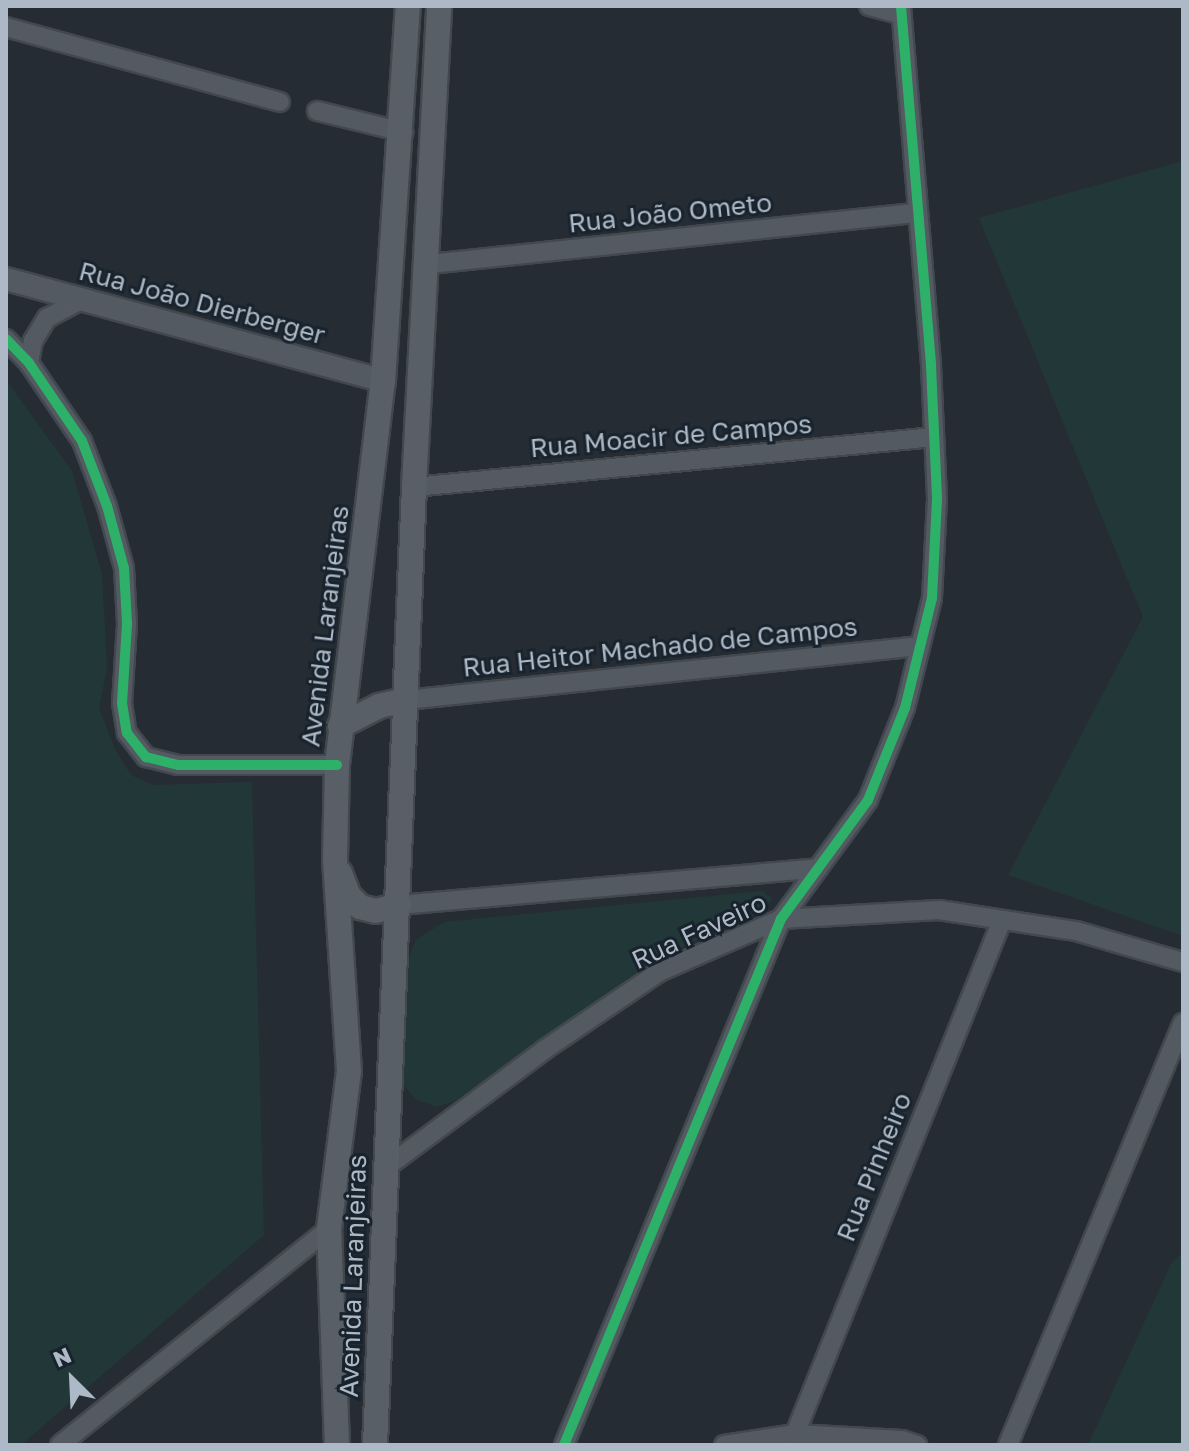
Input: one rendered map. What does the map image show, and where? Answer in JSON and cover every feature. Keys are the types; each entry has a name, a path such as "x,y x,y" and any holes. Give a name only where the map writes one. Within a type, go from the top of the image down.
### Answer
{"main road":[{"name":"Avenida Laranjeiras","path":"337,1445 329,1229 349,1071 335,860 337,765 383,381 403,132 408,6"},
{"name":"Avenida Laranjeiras","path":"375,1445 414,487 429,264 439,6"},
{"path":"340,726 379,706 406,700"},
{"path":"335,860 349,896 360,907 376,911 399,905"}],"street":[{"path":"564,1445 781,919 868,800 905,708 932,598 934,437 900,10 869,6"},
{"path":"6,27 280,102"},
{"path":"317,111 403,132"},
{"name":"Rua João Ometo","path":"429,264 917,213"},
{"name":"Rua João Dierberger","path":"6,279 383,381"},
{"path":"29,363 33,341 47,318 82,299"},
{"path":"6,339 29,363 82,441 107,506 124,568 127,624 122,703 127,733 136,745 146,757 178,765 337,765"},
{"name":"Rua Moacir de Campos","path":"414,487 934,437"},
{"name":"Rua Heitor Machado de Campos","path":"406,700 920,646"},
{"path":"399,905 818,868"},
{"name":"Rua Faveiro","path":"384,1169 544,1050 659,972 781,919 939,910 1076,931 1183,962"},
{"name":"Rua Pinheiro","path":"795,1434 1002,920"},
{"path":"1008,1445 1183,1023"},
{"path":"60,1445 329,1229"},
{"path":"724,1445 795,1434 902,1440 917,1445"}],"green space":[{"path":"1183,161 1183,936 1008,875 1143,617 979,218"},
{"path":"6,380 72,471 102,574 107,668 99,709 116,751 131,775 153,785 252,782 264,1235 21,1445 6,1445"},
{"path":"763,891 772,899 764,909 652,961 456,1100 437,1107 417,1100 401,1082 407,962 416,940 444,922"},
{"path":"1183,1252 1183,1445 1088,1445 1171,1264"}],"cycle path":[{"path":"564,1445 781,919 868,800 905,708 932,598 937,498 931,364 901,6"},
{"path":"6,339 29,363 82,441 107,506 124,568 127,624 122,703 127,733 146,757 178,765 337,765"}]}
